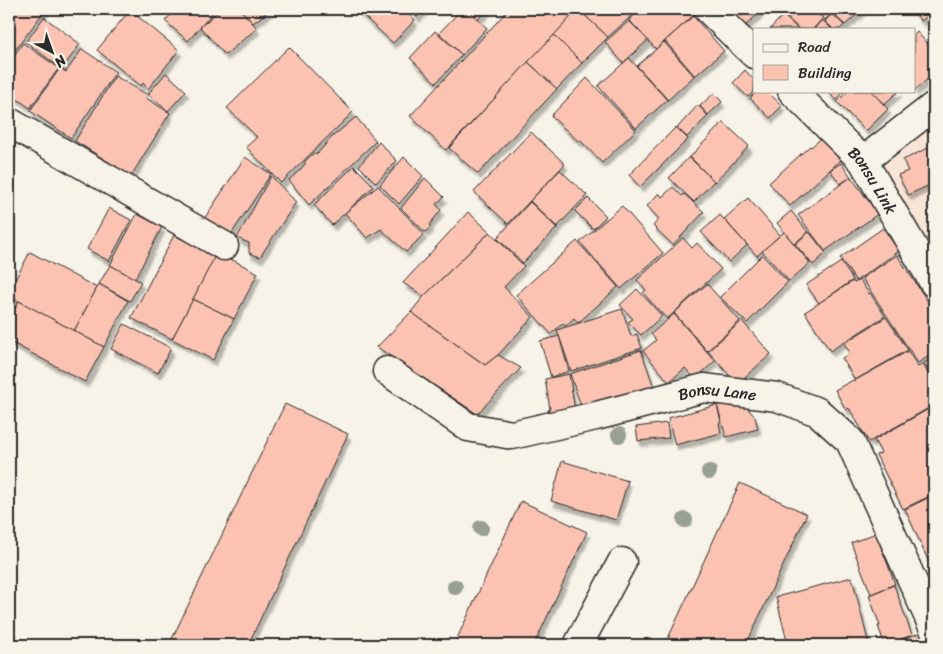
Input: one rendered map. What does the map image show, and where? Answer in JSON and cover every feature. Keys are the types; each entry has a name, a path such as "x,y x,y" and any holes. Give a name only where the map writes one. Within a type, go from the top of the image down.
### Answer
{"street":[{"path":"708,9 753,53"},
{"name":"Bonsu Link","path":"793,92 863,161 934,283"},
{"path":"863,161 934,106"},
{"path":"9,122 224,246"},
{"name":"Bonsu Lane","path":"387,371 468,427 512,436 704,388 778,397 818,412 850,441 934,629"},
{"path":"578,645 622,562"}],"shaded area":[{"path":"934,95 934,268 873,154"}],"building":[{"path":"9,9 46,9 16,49 13,47 9,53"},
{"path":"176,9 216,9 188,41 165,21"},
{"path":"221,9 240,9 257,28 225,55 200,27"},
{"path":"240,9 269,9 270,10 253,23"},
{"path":"360,9 403,9 415,20 393,43 358,11"},
{"path":"409,9 425,9 417,17"},
{"path":"462,9 467,9 487,28 462,55 439,33"},
{"path":"467,9 488,9 478,19"},
{"path":"509,9 579,9 446,150 410,116"},
{"path":"578,9 639,9 608,37"},
{"path":"578,9 608,37 582,63 554,35"},
{"path":"641,9 689,9 694,15 656,49 629,20"},
{"path":"722,9 738,9 729,17"},
{"path":"739,9 759,9 760,12 742,29 730,17"},
{"path":"813,9 823,18 814,28 798,28 779,10"},
{"path":"814,9 837,9 825,20"},
{"path":"837,9 863,9 845,25 832,13"},
{"path":"912,9 934,9 934,12 921,21"},
{"path":"130,10 179,50 148,89 143,83 141,86 97,50"},
{"path":"832,14 844,25 841,28 832,28 825,21"},
{"path":"783,15 797,28 771,28"},
{"path":"693,16 724,51 695,76 665,41"},
{"path":"44,17 80,44 62,69 26,42"},
{"path":"822,20 831,28 815,28"},
{"path":"629,21 648,40 623,63 605,42"},
{"path":"435,31 462,55 436,83 410,58"},
{"path":"916,33 934,51 934,77 931,76 916,89"},
{"path":"554,35 582,63 557,89 528,62"},
{"path":"664,42 694,76 668,100 637,66"},
{"path":"23,43 59,68 30,108 9,93 9,62"},
{"path":"289,47 353,112 281,183 246,147 257,137 227,108"},
{"path":"82,49 116,72 71,138 30,111 60,68 66,72"},
{"path":"629,58 667,100 636,128 598,86"},
{"path":"528,62 557,89 478,174 449,148"},
{"path":"745,70 753,79 753,92 748,97 733,83"},
{"path":"166,73 186,91 168,111 148,94"},
{"path":"115,76 148,95 146,98 170,113 131,176 75,141"},
{"path":"587,78 636,130 602,163 580,140 579,142 551,116"},
{"path":"756,92 768,92 782,106 770,118 750,98"},
{"path":"828,92 844,92 836,100"},
{"path":"847,92 872,92 888,109 866,131 837,102"},
{"path":"873,92 898,92 884,104"},
{"path":"714,93 722,102 708,115 700,106"},
{"path":"698,105 708,116 687,137 677,128"},
{"path":"356,117 376,141 309,205 289,180 300,170 305,161 314,153 317,154 332,137"},
{"path":"723,122 749,146 715,182 690,157"},
{"path":"934,124 934,135 930,127"},
{"path":"676,127 688,139 640,187 629,175"},
{"path":"531,132 565,164 508,224 474,192"},
{"path":"823,137 843,158 790,206 769,183 810,146"},
{"path":"379,142 397,161 376,183 359,166"},
{"path":"934,145 934,183 908,195 898,175 908,171 903,160"},
{"path":"245,157 271,174 230,236 204,219"},
{"path":"404,157 423,176 399,204 380,185"},
{"path":"689,157 714,181 694,202 669,178"},
{"path":"841,163 851,177 840,184 830,170"},
{"path":"354,166 374,186 332,225 314,205"},
{"path":"560,170 587,195 557,227 530,201"},
{"path":"271,176 296,202 260,257 249,253 249,243 237,238"},
{"path":"851,177 878,214 825,251 798,215"},
{"path":"425,178 444,197 436,204 441,210 430,224 430,228 425,232 401,208"},
{"path":"378,186 424,234 406,252 381,229 367,238 345,213"},
{"path":"673,187 704,212 673,245 653,226 659,219 647,206 659,193 662,197"},
{"path":"588,198 606,216 593,229 575,211"},
{"path":"748,198 780,235 757,256 724,219"},
{"path":"530,202 557,228 523,263 497,238"},
{"path":"622,206 663,253 621,289 580,242"},
{"path":"109,208 131,220 109,261 87,249"},
{"path":"791,211 808,232 794,244 777,223"},
{"path":"468,212 490,232 424,296 403,283"},
{"path":"137,214 162,227 135,279 110,265"},
{"path":"720,215 747,245 729,262 701,232"},
{"path":"883,228 899,251 856,281 840,258"},
{"path":"490,232 524,266 504,287 533,317 498,355 485,365 411,312 424,296"},
{"path":"784,232 810,263 789,281 762,251"},
{"path":"809,232 826,253 813,265 795,244"},
{"path":"174,235 216,256 172,339 131,318"},
{"path":"683,238 692,248 697,243 721,269 667,319 643,293 646,290 637,280"},
{"path":"577,241 618,287 578,323 574,318 565,326 563,323 551,334 516,295"},
{"path":"30,252 97,288 74,331 9,296 9,291"},
{"path":"217,252 258,273 234,319 193,299"},
{"path":"762,255 788,282 747,323 720,297"},
{"path":"897,255 934,311 934,353 918,363 862,278"},
{"path":"841,262 853,280 819,303 806,285"},
{"path":"110,265 141,282 130,301 99,284"},
{"path":"860,280 885,316 830,351 805,312 853,281 854,283"},
{"path":"99,284 128,301 104,347 74,331"},
{"path":"707,284 740,321 707,351 674,313"},
{"path":"637,289 662,316 641,335 628,322 633,319 620,305"},
{"path":"193,299 234,319 213,360 172,339"},
{"path":"19,301 104,347 85,382 9,341 9,320"},
{"path":"622,309 631,336 637,334 642,348 571,371 557,330"},
{"path":"411,312 485,365 498,355 521,368 477,414 377,347"},
{"path":"674,314 715,361 695,379 685,368 669,382 643,351 656,340 651,334"},
{"path":"886,317 908,350 855,380 842,358 850,353 844,343"},
{"path":"742,321 771,354 737,384 708,351"},
{"path":"124,324 171,348 158,373 111,349"},
{"path":"559,336 569,371 551,377 540,341"},
{"path":"641,350 655,390 584,415 570,374"},
{"path":"908,351 918,367 923,364 934,385 932,388 934,392 934,405 869,442 849,408 846,410 835,390"},
{"path":"934,357 934,382 924,363"},
{"path":"569,374 576,416 549,421 548,410 550,409 545,379"},
{"path":"739,398 755,417 758,429 726,437 717,405"},
{"path":"285,404 348,434 248,645 169,645"},
{"path":"717,405 721,422 719,423 721,433 675,445 668,418"},
{"path":"934,406 934,494 903,509 876,455 881,453 874,440"},
{"path":"667,423 669,438 638,441 636,427"},
{"path":"562,461 628,481 616,520 551,501"},
{"path":"740,483 807,514 746,645 665,645"},
{"path":"934,495 934,569 932,569 905,509"},
{"path":"521,501 587,532 534,645 454,645"},
{"path":"876,533 895,584 871,594 851,543"},
{"path":"852,577 869,645 788,645 776,597"},
{"path":"894,585 912,635 885,645 869,595"},
{"path":"917,634 921,645 886,645"}]}
